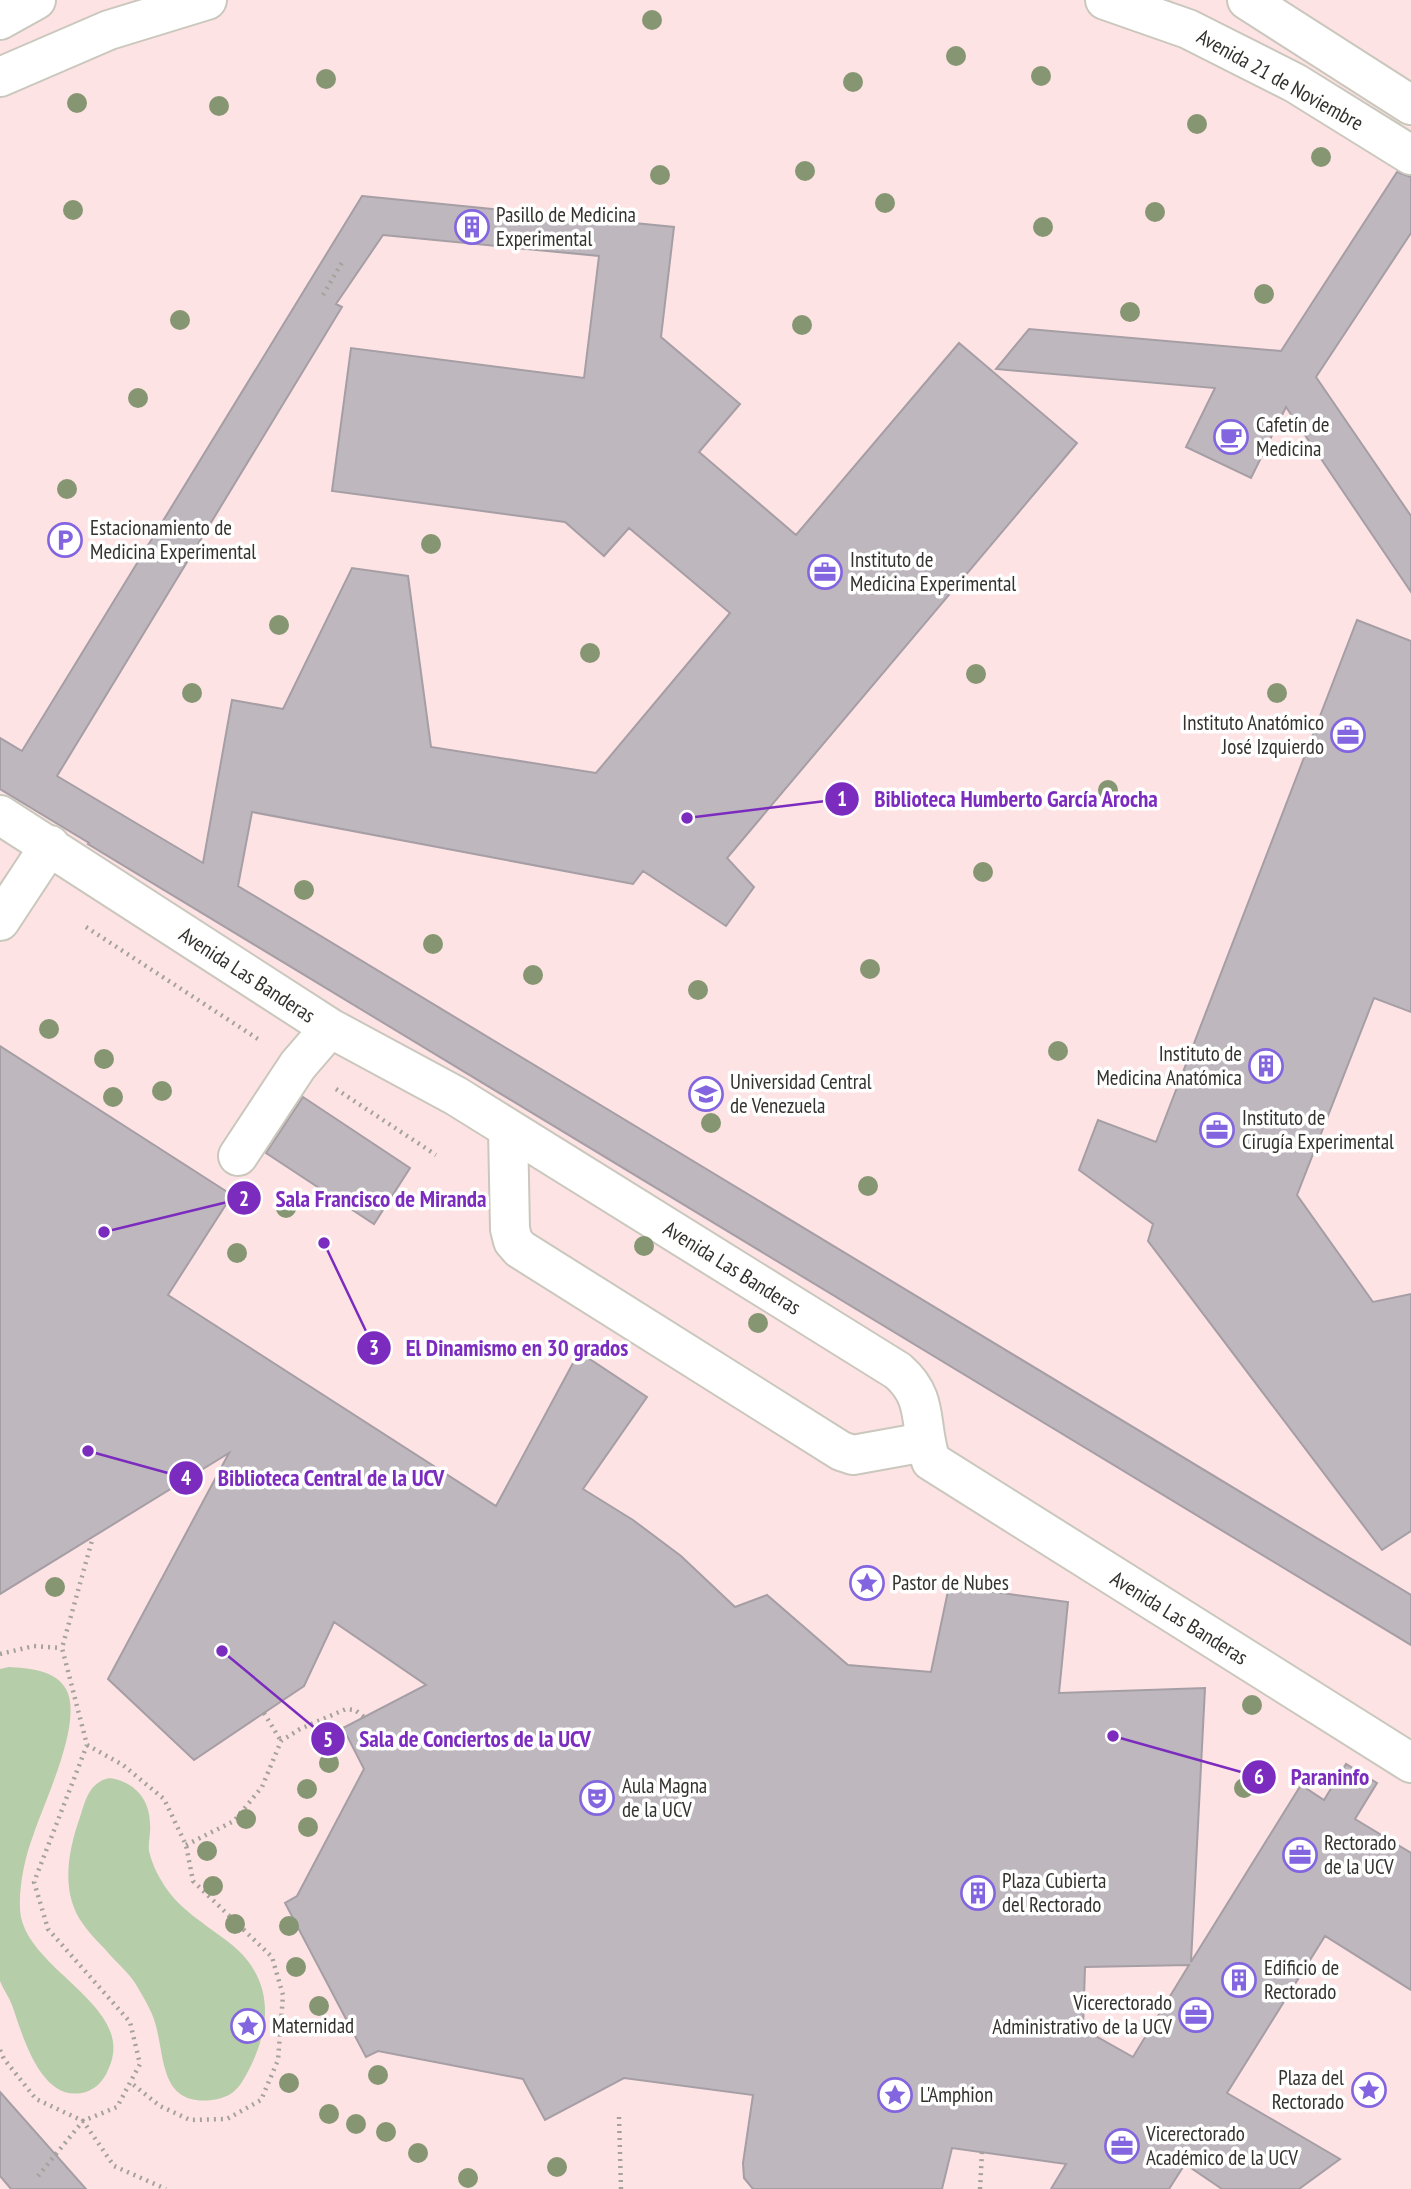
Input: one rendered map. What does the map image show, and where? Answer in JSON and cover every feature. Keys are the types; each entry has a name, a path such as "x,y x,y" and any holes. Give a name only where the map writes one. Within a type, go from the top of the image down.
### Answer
{"lane":[{"path":"0,20 36,0"},
{"path":"0,77 109,30 207,0"},
{"name":"Avenida 21 de Noviembre","path":"1105,0 1188,29 1295,83 1411,155"},
{"name":"Avenida 21 de Noviembre","path":"1247,0 1411,105"},
{"name":"Avenida Las Banderas","path":"0,815 330,1028 456,1096 898,1371 911,1383 919,1396 925,1442 931,1461 1410,1760"},
{"path":"0,921 50,845"},
{"path":"238,1156 299,1065 330,1028"},
{"path":"508,1129 510,1228 513,1241 520,1249 841,1451 853,1455 925,1442"}],"path":[{"path":"323,295 344,258"},
{"path":"80,924 436,1155"},
{"path":"38,2176 83,2121 117,2107 140,2064 130,2022 48,1929 34,1882 87,1745 62,1648 93,1537"},
{"path":"0,1654 34,1646 62,1648"},
{"path":"186,1845 234,1821 262,1787 281,1741 300,1729 346,1709 355,1710 364,1717"},
{"path":"264,1713 281,1741"},
{"path":"87,1745 123,1765 164,1799 186,1845 193,1881 272,1957 284,1995 278,2060 261,2100 227,2119 190,2120 160,2106 130,2082"},
{"path":"0,2050 4,2059 36,2099 83,2121 114,2166 166,2189"},
{"path":"619,2117 621,2189"},
{"path":"980,2189 982,2152"}],"shaded area":[{"name":"Universidad Central de Venezuela","path":"0,0 1411,0 1411,2189 0,2189"}],"green space":[{"path":"9,1667 41,1671 56,1678 66,1689 70,1703 66,1741 25,1862 20,1908 25,1930 39,1950 94,2006 108,2026 113,2047 108,2070 100,2083 86,2092 70,2093 57,2088 46,2078 28,2050 0,1981 0,1669"},
{"path":"109,1778 133,1787 144,1799 149,1815 150,1855 168,1890 184,1908 231,1944 257,1975 263,1992 264,2027 252,2064 236,2090 226,2097 195,2100 183,2096 174,2088 164,2066 155,2021 146,2002 132,1979 89,1933 71,1899 68,1872 72,1844 84,1804 93,1788"}],"building":[{"path":"1397,172 1411,177 1411,233 1316,377 1411,516 1411,592 1286,407 1251,478 1186,447 1215,388 996,369 1029,329 1281,351"},
{"name":"Instituto de Medicina Experimental","path":"362,196 674,227 661,337 740,404 699,452 796,535 959,343 1077,443 727,858 754,887 726,926 643,871 633,884 252,812 238,886 1411,1595 1411,1645 0,789 0,738 22,751","holes":["383,235 599,256 584,378 351,348 332,491 565,522 604,556 629,528 730,613 596,773 431,747 408,576 352,568 283,709 232,700 203,863 57,776 342,307 336,304"]},
{"name":"Instituto de Medicina Anatómica","path":"1357,620 1411,641 1411,1012 1374,998 1297,1195 1373,1302 1411,1294 1411,1531 1382,1550 1148,1241 1153,1224 1079,1170 1098,1120 1156,1142"},
{"path":"0,1046 232,1195 168,1295 496,1506 579,1352 647,1397 583,1489 633,1520 681,1556 735,1607 767,1595 848,1665 931,1672 949,1586 1068,1602 1059,1693 1205,1688 1191,1962 1301,1785 1324,1800 1346,1764 1377,1783 1355,1819 1411,1853 1411,1990 1325,1936 1227,2093 1340,2159 1299,2189 1222,2189 1185,2164 1169,2189 1051,2189 1066,2164 952,2148 942,2189 753,2189 744,2178 743,2163 753,2095 624,2078 545,2120 523,2079 378,2051 366,2057 285,1903 297,1896 364,1769 343,1728 426,1685 334,1622 304,1686 194,1760 108,1679 229,1453 0,1594","holes":["1189,1965 1133,2057 1083,2029 1085,1967"]},
{"path":"303,1097 410,1168 374,1224 266,1153"},
{"path":"0,2092 86,2189 11,2189 0,2176"}],"place":[{"name":"Pasillo de Medicina Experimental","path":"472,227"},
{"name":"Cafetín de Medicina","path":"1231,437"},
{"name":"Estacionamiento de Medicina Experimental","path":"65,540"},
{"name":"Instituto de Medicina Experimental","path":"825,572"},
{"name":"Instituto Anatómico José Izquierdo","path":"1348,735"},
{"name":"Biblioteca Humberto García Arocha","path":"687,818"},
{"name":"Instituto de Medicina Anatómica","path":"1266,1066"},
{"name":"Universidad Central de Venezuela","path":"706,1094"},
{"name":"Instituto de Cirugía Experimental","path":"1217,1130"},
{"name":"Sala Francisco de Miranda","path":"104,1232"},
{"name":"El Dinamismo en 30 grados","path":"324,1243"},
{"name":"Biblioteca Central de la UCV","path":"88,1451"},
{"name":"Pastor de Nubes","path":"867,1583"},
{"name":"Sala de Conciertos de la UCV","path":"222,1651"},
{"name":"Paraninfo","path":"1113,1736"},
{"name":"Aula Magna de la UCV","path":"597,1798"},
{"name":"Rectorado de la UCV","path":"1300,1855"},
{"name":"Plaza Cubierta del Rectorado","path":"978,1893"},
{"name":"Edificio de Rectorado","path":"1239,1980"},
{"name":"Vicerectorado Administrativo de la UCV","path":"1196,2015"},
{"name":"Maternidad","path":"248,2026"},
{"name":"Plaza del Rectorado","path":"1369,2090"},
{"name":"L'Amphion","path":"895,2095"},
{"name":"Vicerectorado Académico de la UCV","path":"1122,2146"}]}
